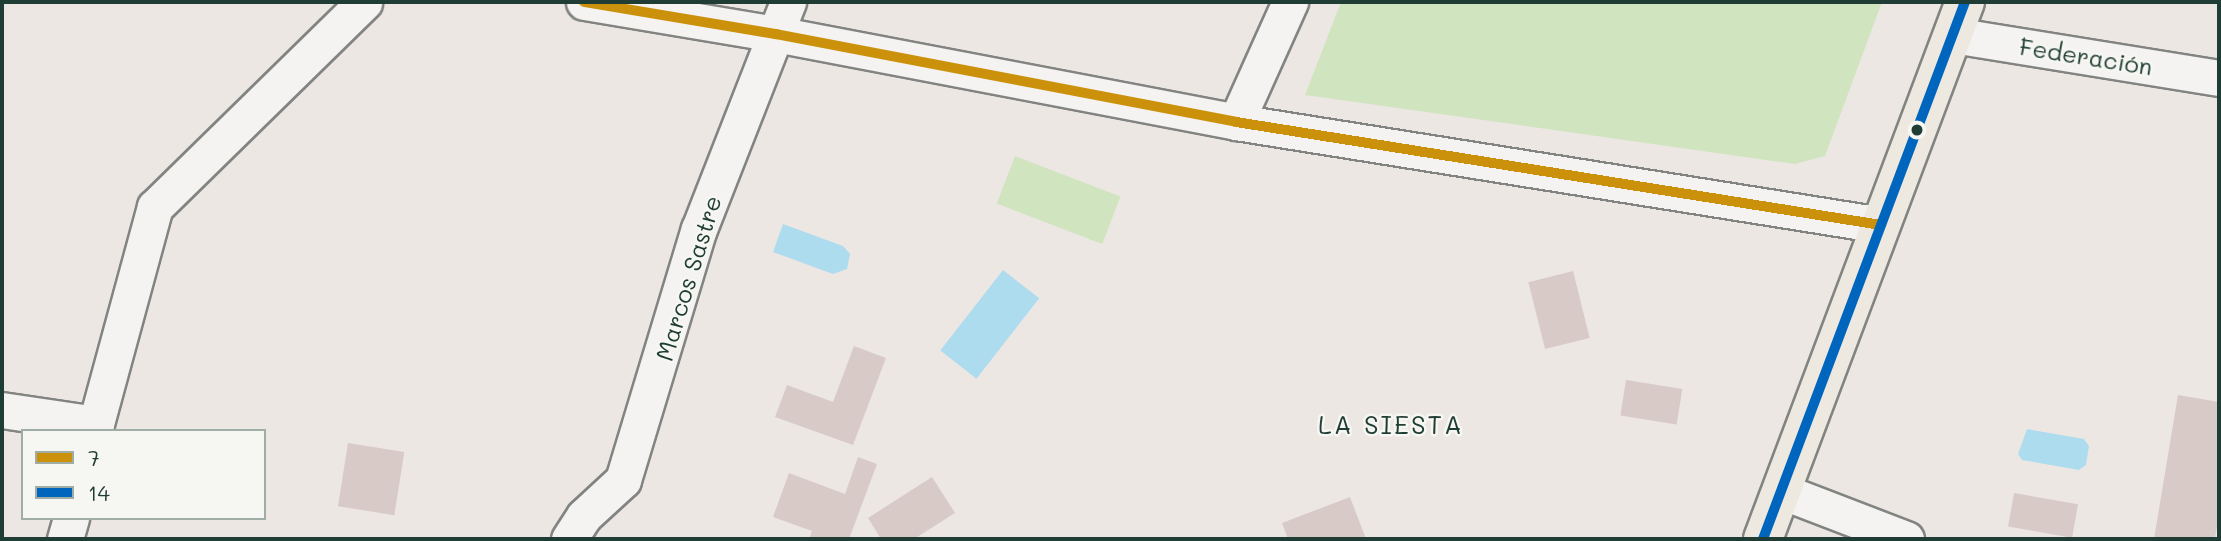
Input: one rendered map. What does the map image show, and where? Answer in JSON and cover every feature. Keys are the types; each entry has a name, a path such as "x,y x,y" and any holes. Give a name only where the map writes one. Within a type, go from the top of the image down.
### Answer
{"main road":[{"path":"1763,539 1959,18"}],"street":[{"path":"2,411 95,428 155,208 364,2"},
{"path":"584,2 782,18 1236,122 1881,225"},
{"path":"1236,122 1290,2"},
{"name":"Marcos Sastre","path":"569,539 583,516 623,480 699,229 782,18"},
{"name":"Federación","path":"1959,18 2219,78"},
{"path":"1781,491 1906,539"},
{"path":"65,539 70,520"}],"green space":[{"path":"1341,2 1882,2 1825,156 1795,164 1305,95"},
{"path":"1015,156 1120,196 1102,244 997,204"}],"water":[{"path":"783,224 843,246 850,254 847,269 833,274 773,252"},
{"path":"1003,270 1039,298 976,379 940,350"},
{"path":"2027,429 2084,439 2089,446 2086,465 2079,470 2022,460 2018,454"}],"building":[{"path":"1573,271 1590,338 1545,349 1528,282"},
{"path":"854,346 886,358 853,445 775,417 787,385 833,402"},
{"path":"1626,380 1682,389 1677,424 1620,416"},
{"path":"2178,395 2219,402 2219,513 2215,539 2154,539"},
{"path":"348,443 404,452 394,515 338,506"},
{"path":"858,457 877,464 849,539 809,539 812,531 773,517 789,473 845,494"},
{"path":"932,477 955,513 914,539 881,539 868,518"},
{"path":"2014,493 2078,504 2072,538 2008,526"},
{"path":"1350,497 1366,539 1288,539 1282,523"}],"transit line":[{"name":"7","path":"584,2 776,34 1236,122 1881,225"},
{"name":"14","path":"1763,539 1965,2"}],"district":[{"name":"LA SIESTA","path":"1391,425"}]}
